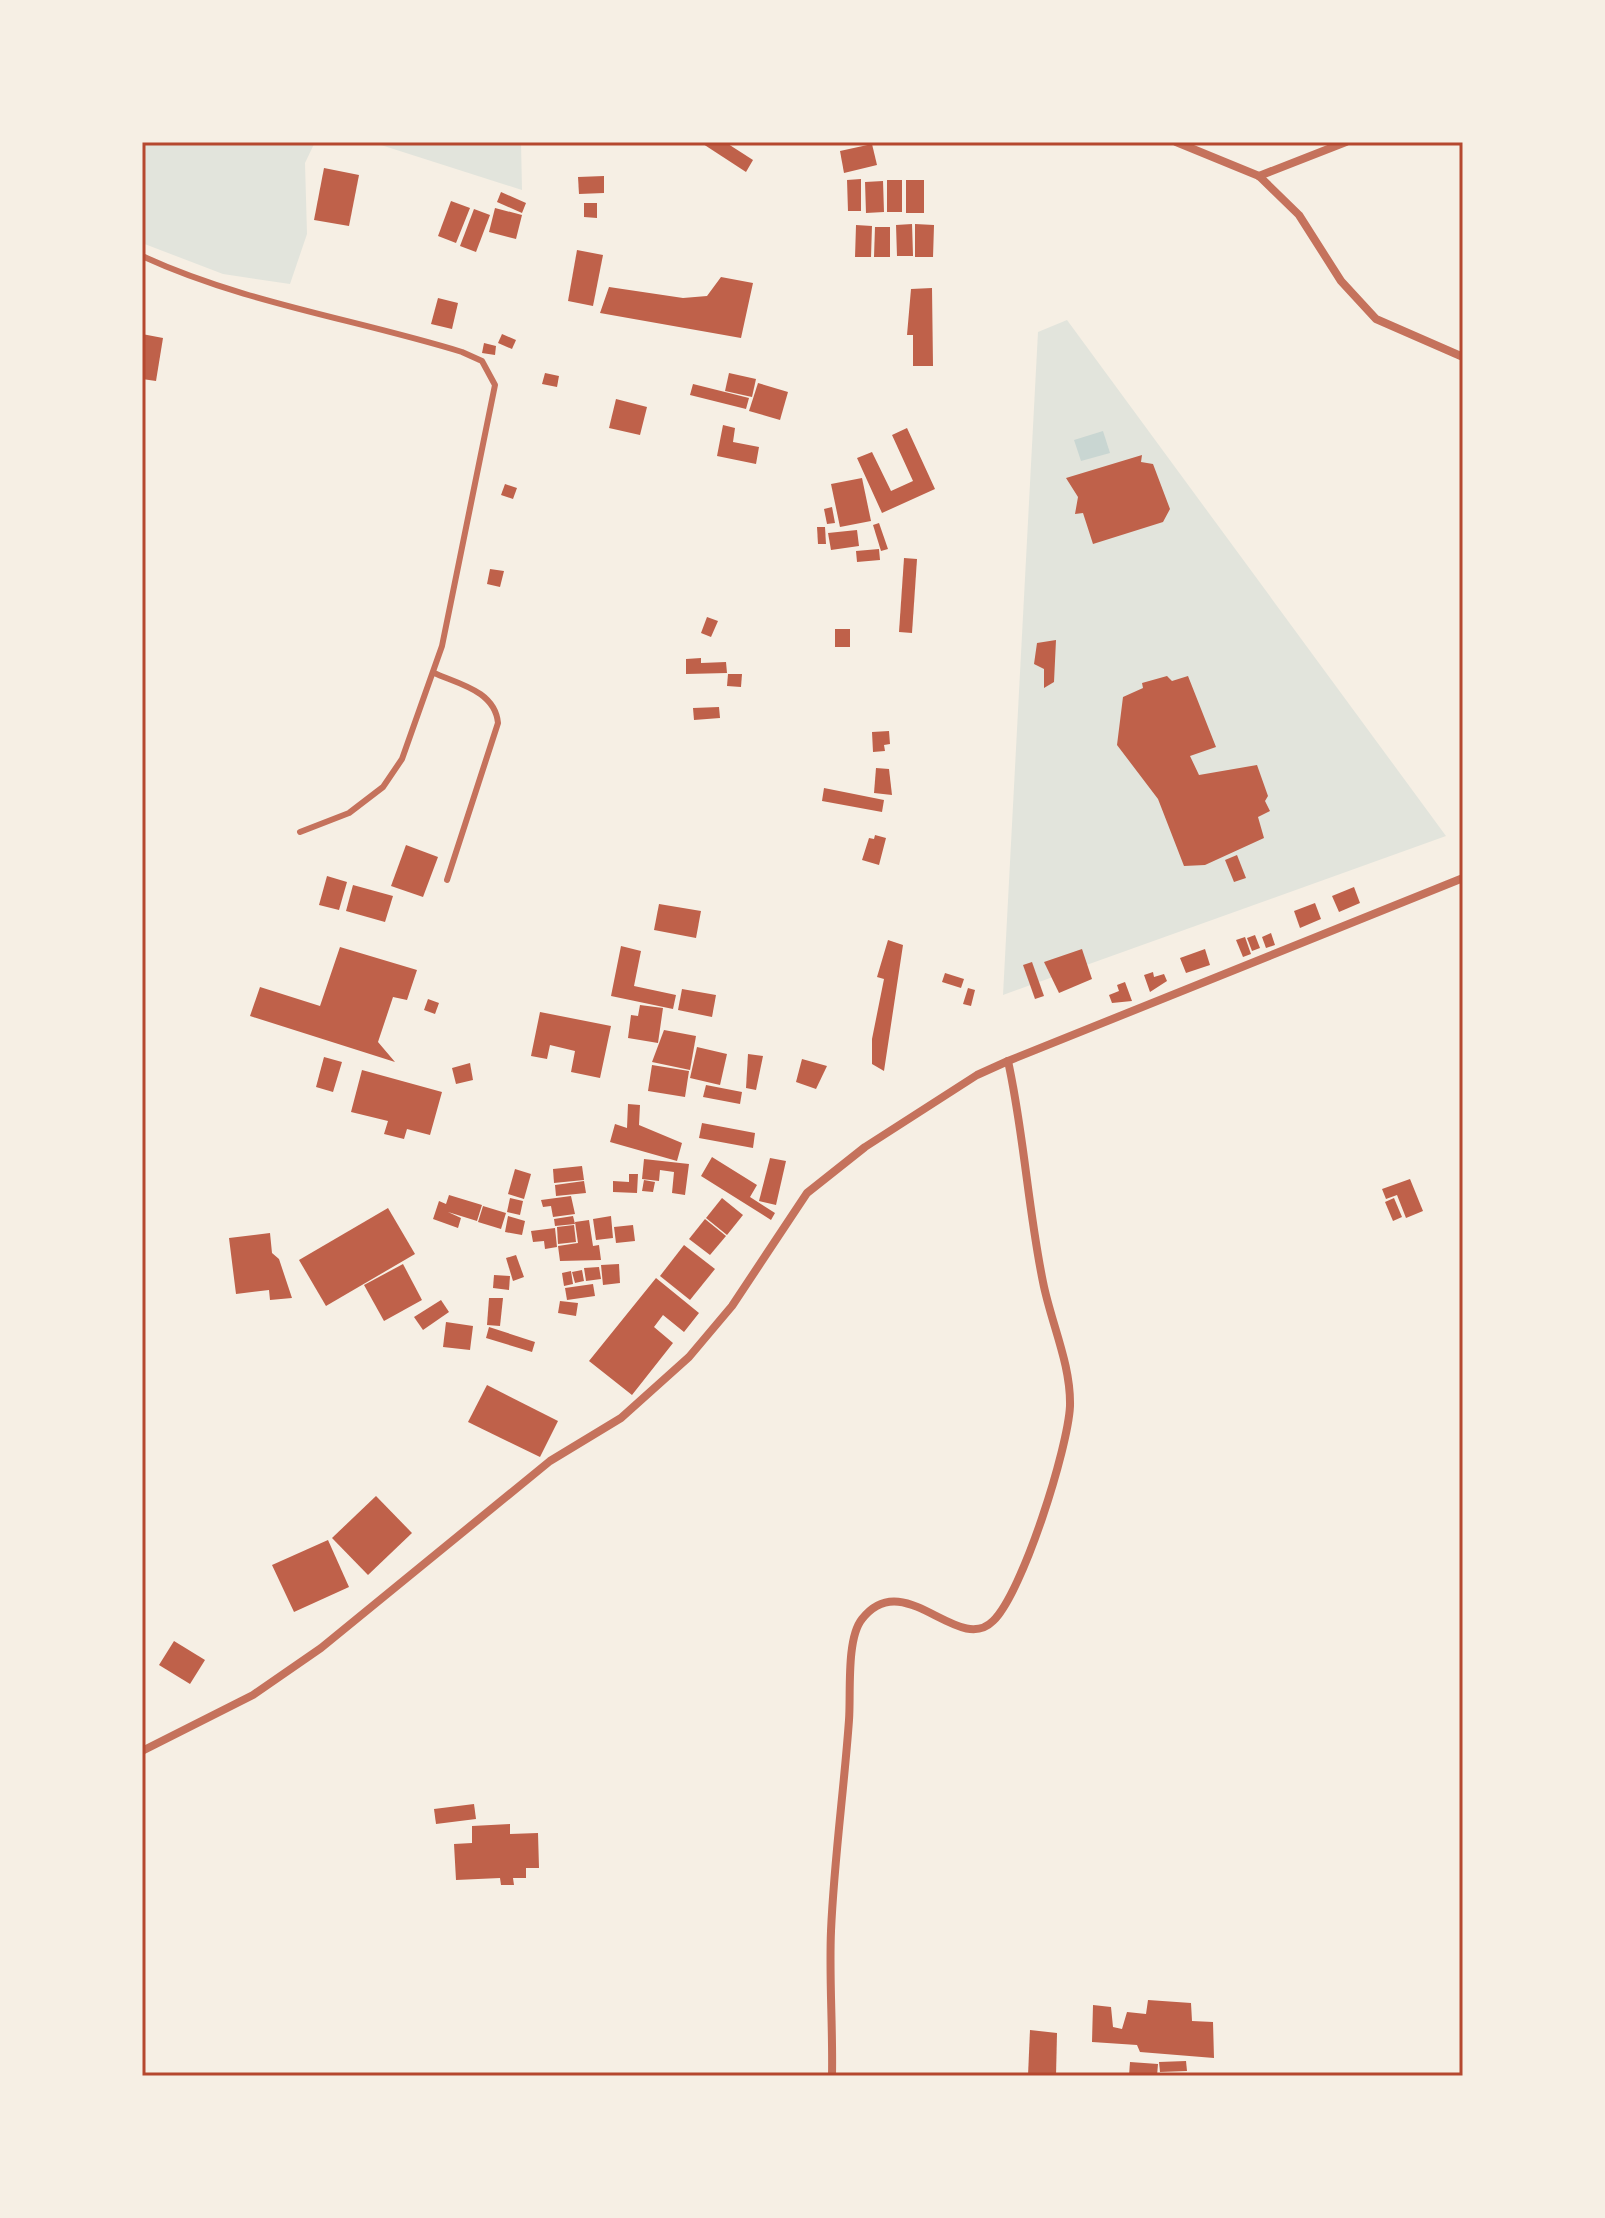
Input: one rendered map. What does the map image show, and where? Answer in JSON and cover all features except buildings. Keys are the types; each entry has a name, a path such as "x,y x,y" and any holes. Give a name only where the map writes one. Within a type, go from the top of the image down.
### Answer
{"street":[{"path":"1176,142 1259,176 1299,215 1341,281 1376,319 1418,341 1463,357"},
{"path":"1259,176 1346,142"},
{"path":"142,1751 253,1695 321,1648 550,1461 621,1418 689,1357 715,1327 815,1186 831,1171 939,1099 1008,1061 1463,878"},
{"path":"832,2076 829,1988 835,1861 851,1661 861,1620 879,1604 903,1602 927,1609 957,1627 975,1630 992,1623 1008,1600 1067,1433 1070,1404 1067,1373 1043,1281 1024,1143 1008,1061"}],"lane":[{"path":"142,256 197,280 286,307 462,352 482,361 490,370 495,385 482,463 434,673 402,759 383,787 349,813 300,832"},
{"path":"434,673 486,698 495,710 498,723 447,880"}],"shaded area":[{"path":"142,142 315,142 305,163 307,234 290,284 223,274 142,243"},
{"path":"343,142 521,142 522,190 381,145"},
{"path":"1067,320 1446,836 1003,995 1038,332"},
{"path":"1103,431 1110,453 1081,461 1074,440"}]}
